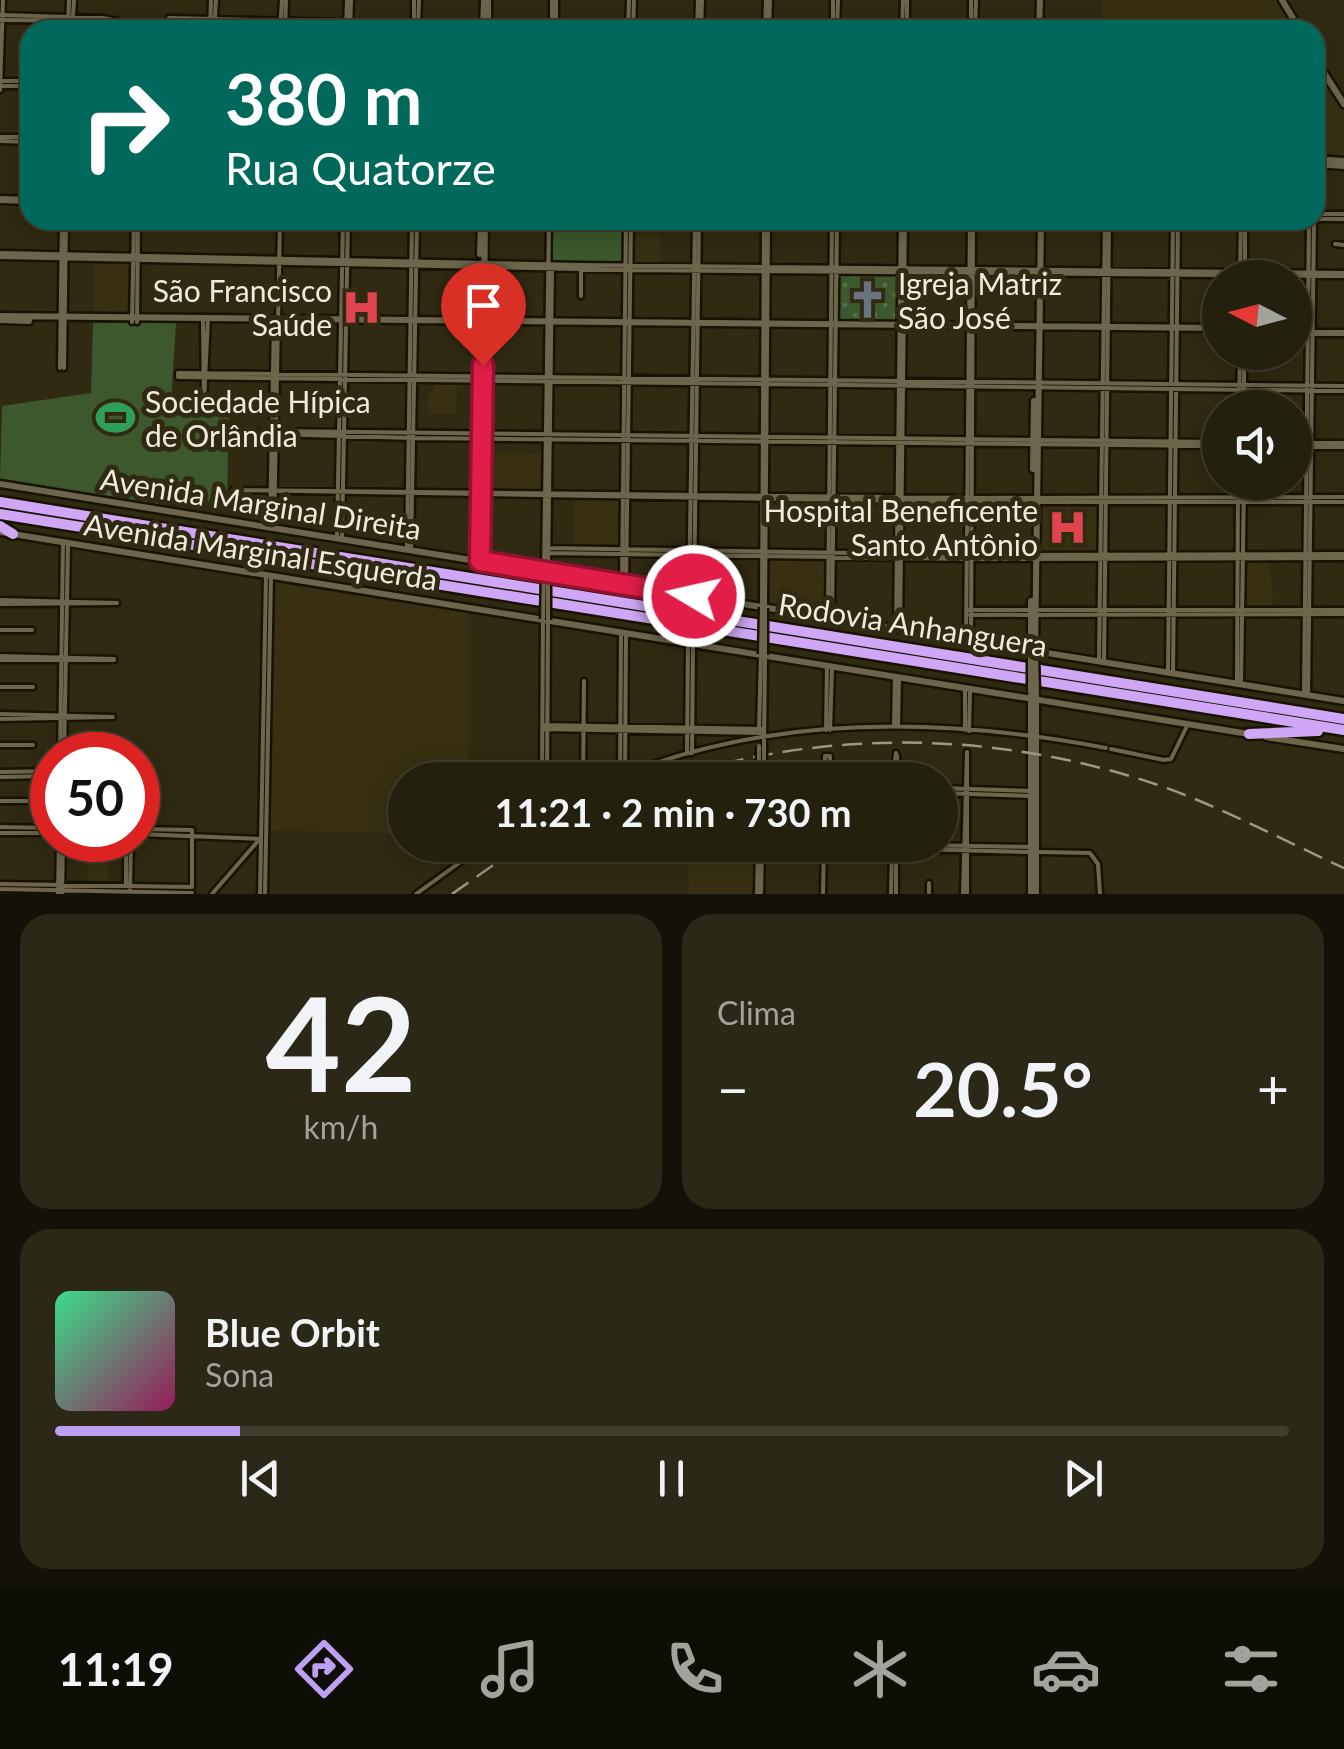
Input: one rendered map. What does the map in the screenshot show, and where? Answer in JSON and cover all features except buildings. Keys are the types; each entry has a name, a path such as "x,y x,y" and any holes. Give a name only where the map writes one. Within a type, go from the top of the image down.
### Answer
{"highway":[{"name":"Rodovia Anhanguera","path":"0,502 1344,719"},
{"name":"Rodovia Anhanguera","path":"0,514 1344,730"},
{"path":"0,529 13,534"},
{"path":"1249,734 1344,730"}],"main road":[{"path":"1325,75 1344,104"},
{"path":"478,561 483,230"},
{"path":"1033,894 1039,230"},
{"path":"0,318 1202,330"},
{"path":"1312,330 1344,331"},
{"name":"Avenida Marginal Direita","path":"0,484 968,640 1033,654 1102,661 1344,701"},
{"name":"Avenida Marginal Esquerda","path":"13,534 967,688 1034,694 1344,749"}],"street":[{"path":"0,84 3,0"},
{"path":"70,19 71,0"},
{"path":"1,18 94,20"},
{"path":"62,368 64,230"},
{"path":"134,320 136,230"},
{"path":"272,528 280,230"},
{"path":"340,539 346,230"},
{"path":"409,550 414,230"},
{"path":"544,762 549,230"},
{"path":"624,585 628,230"},
{"path":"692,596 697,230"},
{"path":"761,762 766,230"},
{"path":"830,618 834,230"},
{"path":"898,629 903,230"},
{"path":"968,640 971,230"},
{"path":"1102,661 1107,230"},
{"path":"1170,673 1176,230"},
{"path":"1243,230 1243,260"},
{"path":"1312,260 1313,230"},
{"path":"1335,244 1344,244"},
{"path":"0,255 550,267 1202,273"},
{"path":"581,267 581,296"},
{"path":"1312,274 1342,274"},
{"path":"204,376 205,320"},
{"path":"1242,370 1242,388"},
{"path":"1310,370 1310,388"},
{"path":"178,375 1344,389"},
{"path":"274,433 236,435 1202,444"},
{"path":"1312,445 1344,445"},
{"path":"273,491 234,488 234,492 1202,499"},
{"path":"1312,499 1344,500"},
{"path":"1239,684 1241,500"},
{"path":"1306,695 1308,500"},
{"path":"62,732 65,543"},
{"path":"546,551 968,557 1341,556"},
{"path":"262,894 260,839 268,575"},
{"path":"262,894 268,575"},
{"path":"0,602 100,603"},
{"path":"968,613 1344,612"},
{"path":"0,630 32,630"},
{"path":"622,762 624,632"},
{"path":"689,754 691,642"},
{"path":"0,658 114,660 63,659"},
{"path":"828,730 830,665"},
{"path":"896,727 897,676"},
{"path":"583,762 584,681"},
{"path":"0,687 33,687"},
{"path":"967,688 967,731"},
{"path":"0,716 85,717"},
{"path":"545,727 762,733 896,727 1034,735 1164,760 1172,759 1188,724"},
{"path":"663,762 762,733"},
{"path":"0,745 30,745"},
{"path":"965,894 967,752 964,754 966,792"},
{"path":"0,775 30,774"},
{"path":"958,792 1034,793"},
{"path":"0,801 30,800"},
{"path":"0,830 30,830"},
{"path":"160,832 260,839"},
{"path":"0,886 192,891 192,833"},
{"path":"212,894 260,839"},
{"path":"958,848 965,848"},
{"path":"958,848 1090,853 1098,864 1100,894"},
{"path":"60,890 61,862"},
{"path":"128,891 129,862"},
{"path":"416,894 460,862"},
{"path":"759,894 760,862"},
{"path":"822,894 825,862"},
{"path":"894,862 894,894"},
{"path":"929,883 929,894"}],"shaded area":[{"path":"1103,0 1277,0 1290,20 1103,20"},
{"path":"1325,83 1344,105 1344,161 1325,160"},
{"path":"631,234 660,234 660,266 630,266"},
{"path":"95,259 133,260 132,317 94,317"},
{"path":"434,384 457,385 456,414 428,414 429,392"},
{"path":"546,454 545,492 481,491 482,456"},
{"path":"574,496 623,497 622,549 574,549"},
{"name":"Hospital Beneficente Santo Antônio","path":"1037,501 1101,501 1101,554 1036,555"},
{"path":"766,556 829,557 828,618 765,608"},
{"path":"1243,558 1270,558 1274,610 1242,610"},
{"path":"272,577 468,607 468,762 388,762 388,834 268,830"},
{"path":"87,862 109,862 108,886 87,886"},
{"path":"689,862 758,862 757,894 688,894"}],"green space":[{"path":"552,230 625,230 623,263 550,262"},
{"path":"836,273 900,273 900,325 836,324"},
{"name":"Sociedade Hípica de Orlândia","path":"93,323 176,323 171,402 229,404 227,502 165,498 164,505 0,479 2,406 91,393"},
{"path":"0,505 1344,721 1344,727 0,511"}],"railway":[{"path":"731,762 849,744 973,746 1034,754 1095,766 1155,784 1344,868"},
{"path":"452,894 498,862"}],"place":[{"name":"Igreja Matriz São José","path":"868,300"},
{"name":"São Francisco Saúde","path":"362,307"},
{"name":"Sociedade Hípica de Orlândia","path":"115,418"},
{"name":"Hospital Beneficente Santo Antônio","path":"1068,527"}],"route":[{"path":"483,365 480,561 694,596"}]}
